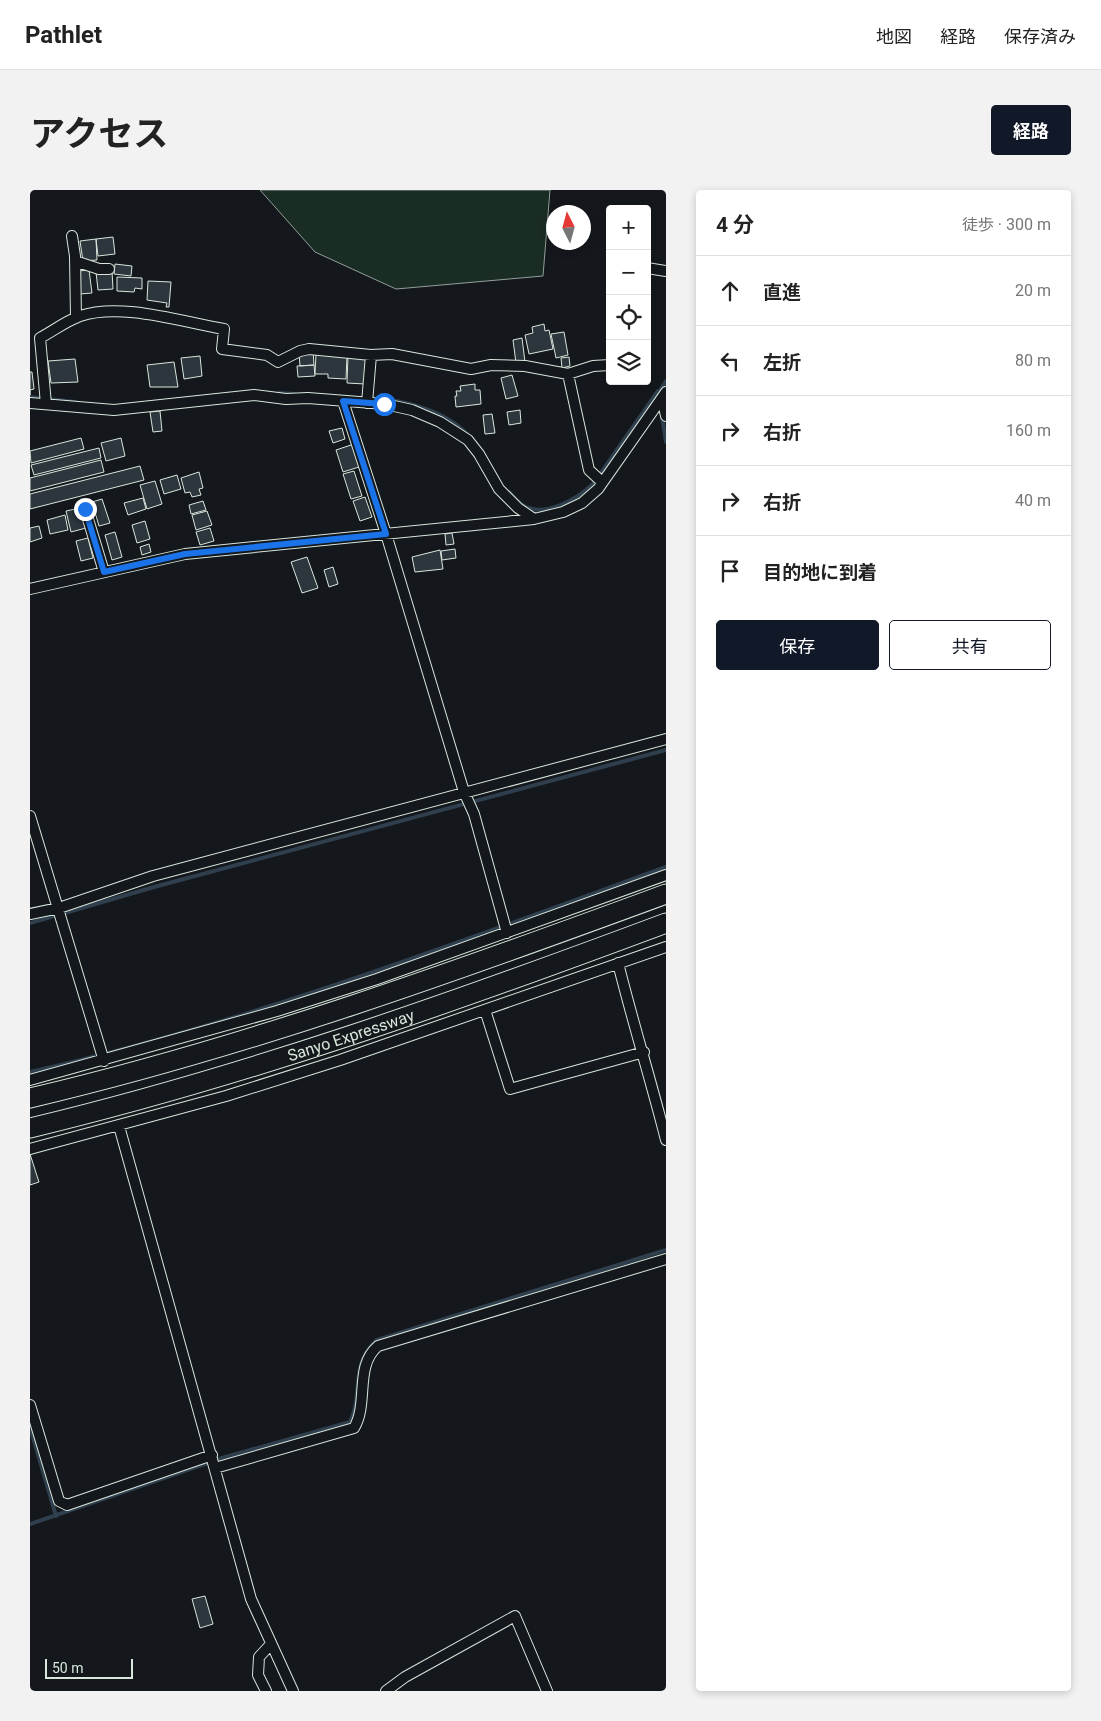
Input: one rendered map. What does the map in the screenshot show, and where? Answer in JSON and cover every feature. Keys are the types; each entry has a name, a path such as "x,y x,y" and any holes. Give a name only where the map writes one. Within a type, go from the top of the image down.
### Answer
{"highway":[{"name":"Sanyo Expressway","path":"30,1098 109,1080 258,1037 419,983 666,894"},
{"name":"Sanyo Expressway","path":"30,1128 111,1109 252,1068 429,1009 666,923"}],"street":[{"path":"72,236 75,261 76,318"},
{"path":"75,261 99,269 109,270"},
{"path":"651,268 666,270"},
{"path":"46,400 40,338 76,318 101,312 136,313 224,329 222,349 267,355 278,362 300,351 309,349 371,356 392,354 471,368 491,365 525,366 568,374 593,366 606,365"},
{"path":"30,345 41,348"},
{"path":"367,399 371,356"},
{"path":"568,374 589,470 599,480"},
{"path":"30,403 46,400 114,410 254,395 286,399 343,401 367,399 412,410 440,422 468,440 479,454 498,489 518,508 534,519"},
{"path":"30,589 185,554 534,519 563,512 582,503 664,395"},
{"path":"664,395 666,416"},
{"path":"343,401 470,807 505,928"},
{"path":"85,509 104,572"},
{"path":"30,914 61,912 154,876 666,739"},
{"path":"30,816 61,912 102,1056"},
{"path":"30,1080 102,1056 286,1008 505,928 666,875"},
{"path":"30,1149 226,1096 332,1063 666,947"},
{"path":"618,963 636,1036 644,1052 666,1140"},
{"path":"485,1010 510,1089 644,1052"},
{"path":"119,1126 251,1599 293,1691"},
{"path":"30,1405 59,1501 67,1505 213,1462 354,1428 360,1417 363,1378 370,1353 378,1346 666,1259"},
{"path":"386,1691 405,1678 515,1616 547,1691"},
{"path":"266,1691 258,1676 259,1657 272,1644"}],"green space":[{"path":"260,190 550,190 549,205 546,205 543,276 396,289 315,252"}],"building":[{"path":"113,237 115,254 98,256 96,239"},
{"path":"96,239 97,260 83,261 80,241"},
{"path":"115,264 132,266 131,276 114,274"},
{"path":"89,270 92,293 80,294 78,271"},
{"path":"112,271 113,289 98,290 96,272"},
{"path":"117,277 142,278 142,289 135,288 134,292 117,291"},
{"path":"148,281 171,282 169,307 166,307 167,303 147,300"},
{"path":"544,324 545,331 549,330 553,349 529,354 525,335 533,333 532,327"},
{"path":"564,332 568,355 556,358 551,334"},
{"path":"522,338 525,362 516,363 513,340"},
{"path":"313,351 314,365 300,366 299,353"},
{"path":"316,354 347,355 346,379 328,378 328,374 315,374"},
{"path":"200,356 202,376 184,379 181,358"},
{"path":"348,356 367,357 365,384 347,383"},
{"path":"569,357 570,366 562,368 561,358"},
{"path":"75,359 78,382 51,383 48,361"},
{"path":"174,362 178,387 150,387 147,365"},
{"path":"314,365 315,376 298,377 297,366"},
{"path":"30,372 32,372 34,389 30,390"},
{"path":"512,375 518,396 506,399 501,378"},
{"path":"475,384 475,390 480,390 481,404 456,407 455,396 457,396 456,391 461,391 460,386"},
{"path":"520,410 521,423 509,425 507,412"},
{"path":"160,411 162,431 153,432 150,412"},
{"path":"492,414 495,433 485,434 483,415"},
{"path":"342,428 345,439 333,443 329,431"},
{"path":"81,438 84,449 31,463 30,451"},
{"path":"121,438 125,456 106,461 101,443"},
{"path":"354,444 362,466 343,472 336,450"},
{"path":"99,448 101,458 34,475 31,465"},
{"path":"101,460 104,472 30,491 30,478"},
{"path":"140,466 144,480 30,509 30,494"},
{"path":"354,471 362,496 351,499 343,474"},
{"path":"199,472 203,488 199,489 201,495 192,497 190,492 185,493 181,478"},
{"path":"177,475 181,489 164,494 160,480"},
{"path":"155,481 162,504 147,509 140,485"},
{"path":"365,497 372,517 360,521 353,501"},
{"path":"143,498 146,509 128,515 124,503"},
{"path":"102,499 110,523 99,526 92,502"},
{"path":"203,501 206,510 191,514 189,505"},
{"path":"80,508 86,528 71,532 66,511"},
{"path":"207,511 212,525 196,530 192,515"},
{"path":"65,515 68,530 50,534 47,520"},
{"path":"145,521 150,539 137,543 132,525"},
{"path":"39,526 42,538 30,542 30,528"},
{"path":"210,528 214,541 200,545 196,532"},
{"path":"115,532 122,557 112,560 105,535"},
{"path":"452,533 454,544 446,545 445,534"},
{"path":"88,538 93,558 81,561 76,541"},
{"path":"149,544 151,552 142,555 140,547"},
{"path":"455,549 456,558 442,560 441,551"},
{"path":"440,550 443,569 415,572 412,557"},
{"path":"307,557 318,588 302,593 291,562"},
{"path":"333,567 338,584 329,587 324,570"},
{"path":"30,1154 39,1182 30,1185"},
{"path":"205,1596 213,1624 200,1628 192,1599"}],"waterway":[{"path":"659,392 666,381"},
{"path":"509,492 524,506 542,510 562,505 580,495 594,483 658,391"},
{"path":"279,393 294,394"},
{"path":"30,397 75,402"},
{"path":"396,401 445,417 469,436"},
{"path":"662,417 666,442"},
{"path":"30,923 154,887 666,750"},
{"path":"30,1072 192,1030 271,1006 351,980 666,867"},
{"path":"30,1524 222,1458 350,1422 354,1411 363,1359 377,1340 666,1250"},
{"path":"30,1427 56,1516"}],"route":[{"path":"85,509 104,572 185,554 386,534 343,401 384,404"}]}
